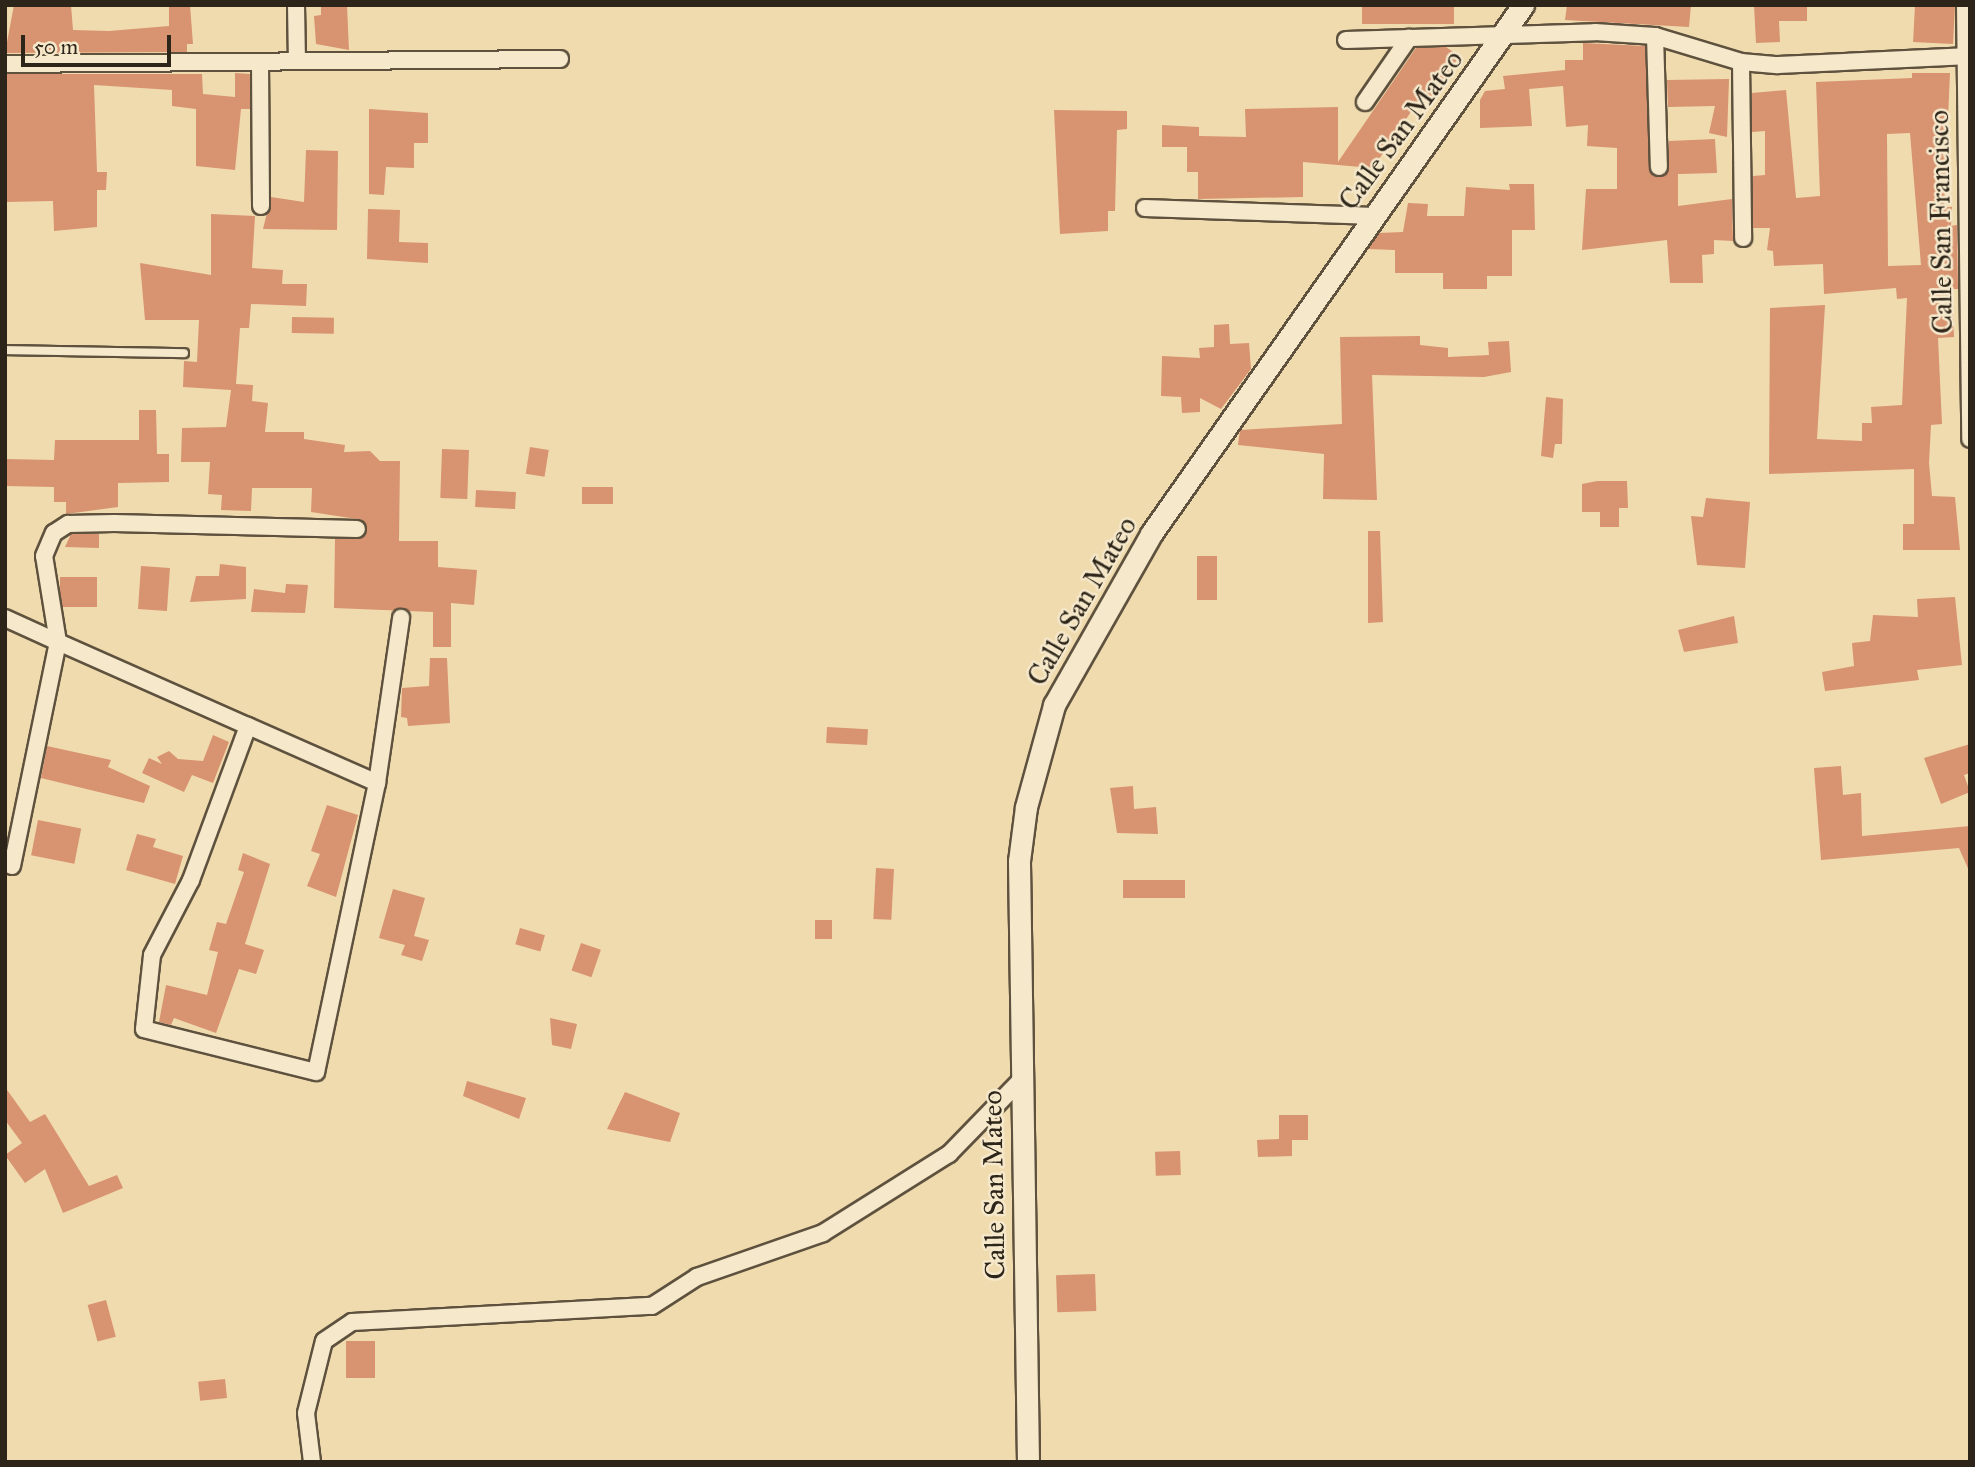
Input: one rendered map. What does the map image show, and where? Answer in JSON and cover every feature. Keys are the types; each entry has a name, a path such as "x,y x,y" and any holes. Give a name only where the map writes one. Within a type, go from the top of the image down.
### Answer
{"street":[{"path":"296,5 297,60"},
{"name":"Calle San Mateo","path":"1028,1462 1020,1080 1019,861 1026,807 1054,705 1151,534 1523,5"},
{"name":"Calle San Francisco","path":"1965,5 1968,56 1970,439"},
{"path":"1346,40 1505,34 1655,36 1741,62 1968,56"},
{"path":"1655,36 1659,167"},
{"path":"1365,102 1409,38"},
{"path":"5,64 560,59"},
{"path":"260,62 261,206"},
{"path":"1741,62 1743,238"},
{"path":"1145,208 1374,216"},
{"path":"12,866 58,642 44,556 54,533 68,524 357,529"},
{"path":"5,618 377,783"},
{"path":"248,726 191,880 152,955 144,1029 316,1072 377,783 401,618"},
{"path":"312,1462 306,1413 324,1341 352,1322 652,1306 697,1277 823,1233 949,1154 1020,1080"}],"lane":[{"path":"5,350 184,353"}],"building":[{"path":"14,5 71,5 73,30 109,31 169,26 169,5 190,5 193,44 187,44 187,52 5,53"},
{"path":"321,5 347,5 349,50 316,44 314,16 321,15"},
{"path":"1362,5 1454,5 1454,24 1362,24"},
{"path":"1567,5 1691,5 1689,27 1565,20"},
{"path":"1754,5 1807,5 1807,21 1779,21 1780,42 1756,43"},
{"path":"1915,5 1955,7 1953,44 1913,42"},
{"path":"1583,43 1645,46 1653,176 1668,171 1669,141 1715,139 1717,173 1678,174 1678,206 1732,199 1733,241 1714,240 1714,254 1702,255 1703,283 1670,283 1667,240 1582,250 1586,189 1617,189 1617,148 1587,146 1588,125 1566,127 1563,86 1529,89 1532,126 1480,128 1480,100 1485,91 1505,89 1503,76 1565,70 1565,60 1583,60"},
{"path":"1446,47 1459,56 1433,100 1423,94 1373,168 1303,162 1303,197 1198,199 1198,172 1187,172 1187,147 1162,147 1162,125 1199,127 1199,136 1246,137 1245,109 1338,107 1338,162 1416,48"},
{"path":"235,73 250,74 250,109 241,109 235,170 196,166 196,109 172,106 172,90 94,85 97,172 107,172 106,190 97,190 97,227 54,231 53,201 5,202 5,74 202,74 203,94 235,97"},
{"path":"1912,73 1950,73 1944,207 1952,207 1951,226 1957,225 1958,289 1952,289 1954,337 1938,338 1942,424 1931,425 1929,463 1932,496 1955,497 1960,550 1903,550 1903,524 1914,524 1914,469 1769,474 1770,308 1825,305 1817,439 1862,441 1862,423 1872,423 1871,407 1902,405 1907,298 1897,299 1896,288 1824,294 1823,264 1774,266 1773,251 1767,250 1770,228 1753,228 1753,176 1765,175 1765,131 1752,132 1752,93 1786,90 1796,198 1820,196 1816,82 1912,78","holes":["1910,133 1921,265 1888,266 1887,134"]},
{"path":"1729,79 1727,137 1709,133 1715,106 1668,107 1667,80"},
{"path":"369,109 428,113 428,143 414,143 414,168 386,167 384,195 369,194"},
{"path":"1054,110 1127,111 1127,129 1117,130 1115,211 1108,211 1108,231 1060,234"},
{"path":"306,150 338,151 337,230 263,229 271,197 304,202"},
{"path":"1509,184 1534,184 1535,230 1512,230 1512,276 1487,276 1487,289 1443,289 1443,273 1395,273 1395,250 1367,249 1378,233 1403,232 1408,203 1428,204 1427,216 1464,216 1466,187 1510,190"},
{"path":"368,209 400,210 399,242 428,243 428,263 367,259"},
{"path":"211,214 255,216 252,268 283,270 282,284 307,284 306,306 251,304 249,328 240,328 236,384 253,385 252,401 268,403 265,432 304,432 304,439 345,445 344,452 370,451 380,461 400,461 399,541 438,541 438,567 477,570 474,605 451,603 451,647 433,647 433,612 334,608 335,539 363,538 363,520 311,512 312,488 252,488 251,511 221,510 222,495 208,494 210,462 181,462 182,428 226,427 231,390 183,387 184,361 197,362 199,320 145,320 140,263 211,275"},
{"path":"292,317 334,318 334,334 292,333"},
{"path":"1229,324 1230,344 1249,343 1251,369 1221,409 1200,398 1200,412 1182,413 1181,397 1161,396 1162,356 1200,358 1199,348 1214,347 1214,325"},
{"path":"1420,336 1420,345 1448,348 1448,357 1489,355 1488,342 1509,341 1511,372 1484,377 1372,375 1377,500 1323,499 1324,454 1238,445 1240,430 1342,424 1340,337"},
{"path":"1546,397 1563,399 1562,444 1555,444 1553,458 1541,456"},
{"path":"139,410 156,410 157,454 169,454 169,482 118,483 118,507 66,514 66,502 54,502 54,487 5,486 5,459 54,460 55,440 139,440"},
{"path":"530,447 549,450 545,477 526,474"},
{"path":"442,449 469,450 467,499 440,498"},
{"path":"1627,481 1628,508 1619,508 1619,527 1600,527 1600,512 1582,512 1582,484"},
{"path":"582,487 613,487 613,504 582,504"},
{"path":"476,490 516,492 515,509 475,507"},
{"path":"1706,498 1750,502 1745,568 1697,565 1691,516 1703,517"},
{"path":"1368,531 1380,531 1383,622 1368,623"},
{"path":"71,534 99,534 99,548 65,547"},
{"path":"1197,556 1217,556 1217,600 1197,600"},
{"path":"220,564 246,567 246,599 190,602 196,576 219,576"},
{"path":"141,566 170,568 167,611 138,609"},
{"path":"60,577 97,577 97,607 60,607"},
{"path":"286,584 308,585 305,613 251,612 254,589 285,593"},
{"path":"1955,597 1962,665 1917,670 1919,680 1825,691 1822,672 1854,666 1852,643 1870,641 1873,615 1918,617 1917,599"},
{"path":"1734,616 1738,643 1684,652 1678,630"},
{"path":"430,658 447,658 450,723 408,726 407,718 401,717 402,688 429,686"},
{"path":"827,727 868,729 867,745 826,743"},
{"path":"213,735 229,742 213,783 192,775 184,792 142,773 149,758 162,764 157,757 169,751 178,759 203,761"},
{"path":"1970,744 1970,773 1964,775 1970,792 1941,804 1924,758"},
{"path":"47,746 111,760 108,767 150,786 144,803 41,778"},
{"path":"1841,766 1843,795 1861,793 1862,836 1970,826 1970,873 1959,848 1821,860 1814,768"},
{"path":"1133,786 1134,809 1156,807 1158,834 1117,833 1110,788"},
{"path":"327,805 358,815 336,897 307,886 320,854 311,851"},
{"path":"38,820 81,828 74,864 31,855"},
{"path":"137,834 156,839 153,847 183,856 175,884 126,870"},
{"path":"243,853 270,864 245,944 264,950 256,974 239,969 216,1033 174,1018 171,1025 159,1022 166,985 207,995 218,952 209,950 217,922 226,924 244,872 238,870"},
{"path":"876,868 894,869 891,920 873,919"},
{"path":"1123,880 1185,880 1185,898 1123,898"},
{"path":"393,889 425,898 414,936 429,940 422,961 401,955 405,945 379,938"},
{"path":"815,920 832,920 832,939 815,939"},
{"path":"520,928 545,935 540,952 515,944"},
{"path":"581,943 601,950 591,977 572,970"},
{"path":"550,1018 577,1024 571,1049 552,1045"},
{"path":"467,1081 526,1098 519,1119 463,1096"},
{"path":"5,1087 30,1122 45,1114 89,1186 117,1175 123,1188 63,1213 45,1169 25,1183 5,1155 22,1143 5,1120"},
{"path":"625,1092 680,1113 670,1142 607,1129"},
{"path":"1279,1115 1308,1115 1308,1140 1292,1140 1292,1156 1258,1157 1257,1140 1279,1139"},
{"path":"1180,1151 1181,1175 1156,1176 1155,1152"},
{"path":"1095,1274 1096,1311 1057,1312 1056,1275"},
{"path":"106,1300 116,1337 97,1342 88,1305"},
{"path":"346,1341 375,1341 375,1378 346,1378"},
{"path":"225,1379 227,1398 200,1401 198,1382"}]}
